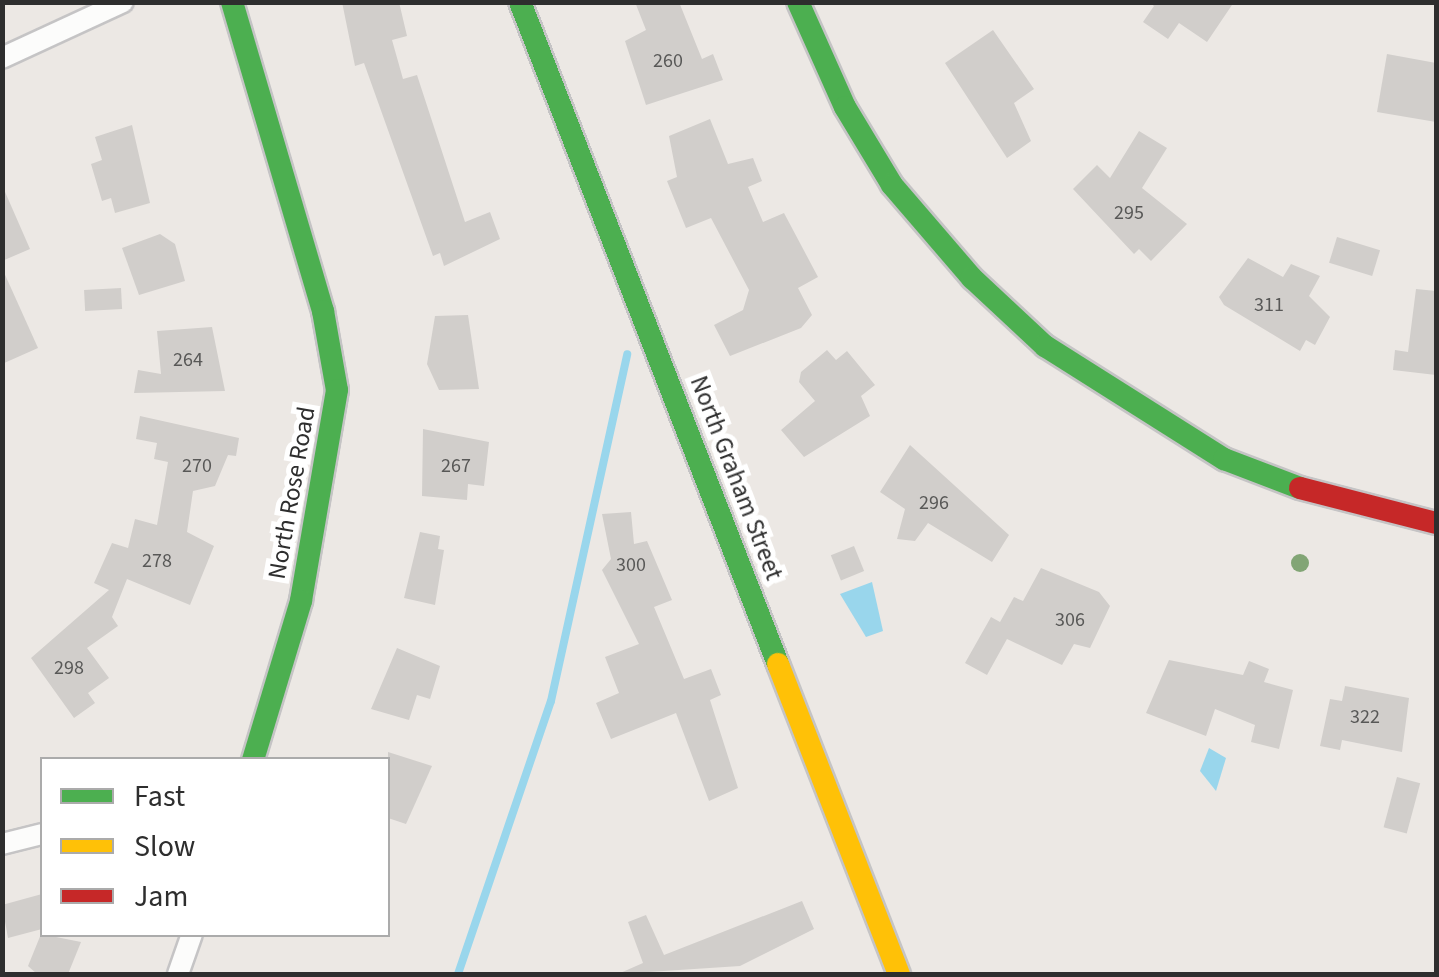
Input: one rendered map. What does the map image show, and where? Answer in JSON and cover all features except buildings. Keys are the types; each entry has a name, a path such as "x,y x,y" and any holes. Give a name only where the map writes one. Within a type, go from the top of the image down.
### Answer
{"street":[{"path":"2,58 123,2"},
{"name":"North Rose Road","path":"232,2 323,311 337,390 308,567 249,756"},
{"name":"North Graham Street","path":"520,2 899,974"},
{"path":"798,2 840,98 892,185 972,278 1044,346 1241,467 1436,522"},
{"path":"2,844 40,834"},
{"path":"178,974 191,937"}],"water":[{"path":"872,582 883,631 866,637 840,594"},
{"path":"1209,748 1226,758 1216,791 1200,771"}],"waterway":[{"path":"458,974 551,701 627,354"}],"traffic: fast":[{"path":"232,2 323,311 337,390 301,601 254,757"},
{"path":"520,2 778,664"},
{"path":"798,2 845,107 892,185 972,278 1045,346 1224,459 1300,488"}],"traffic: slow":[{"path":"778,664 899,974"}],"traffic: jam":[{"path":"1300,488 1436,523"}]}
